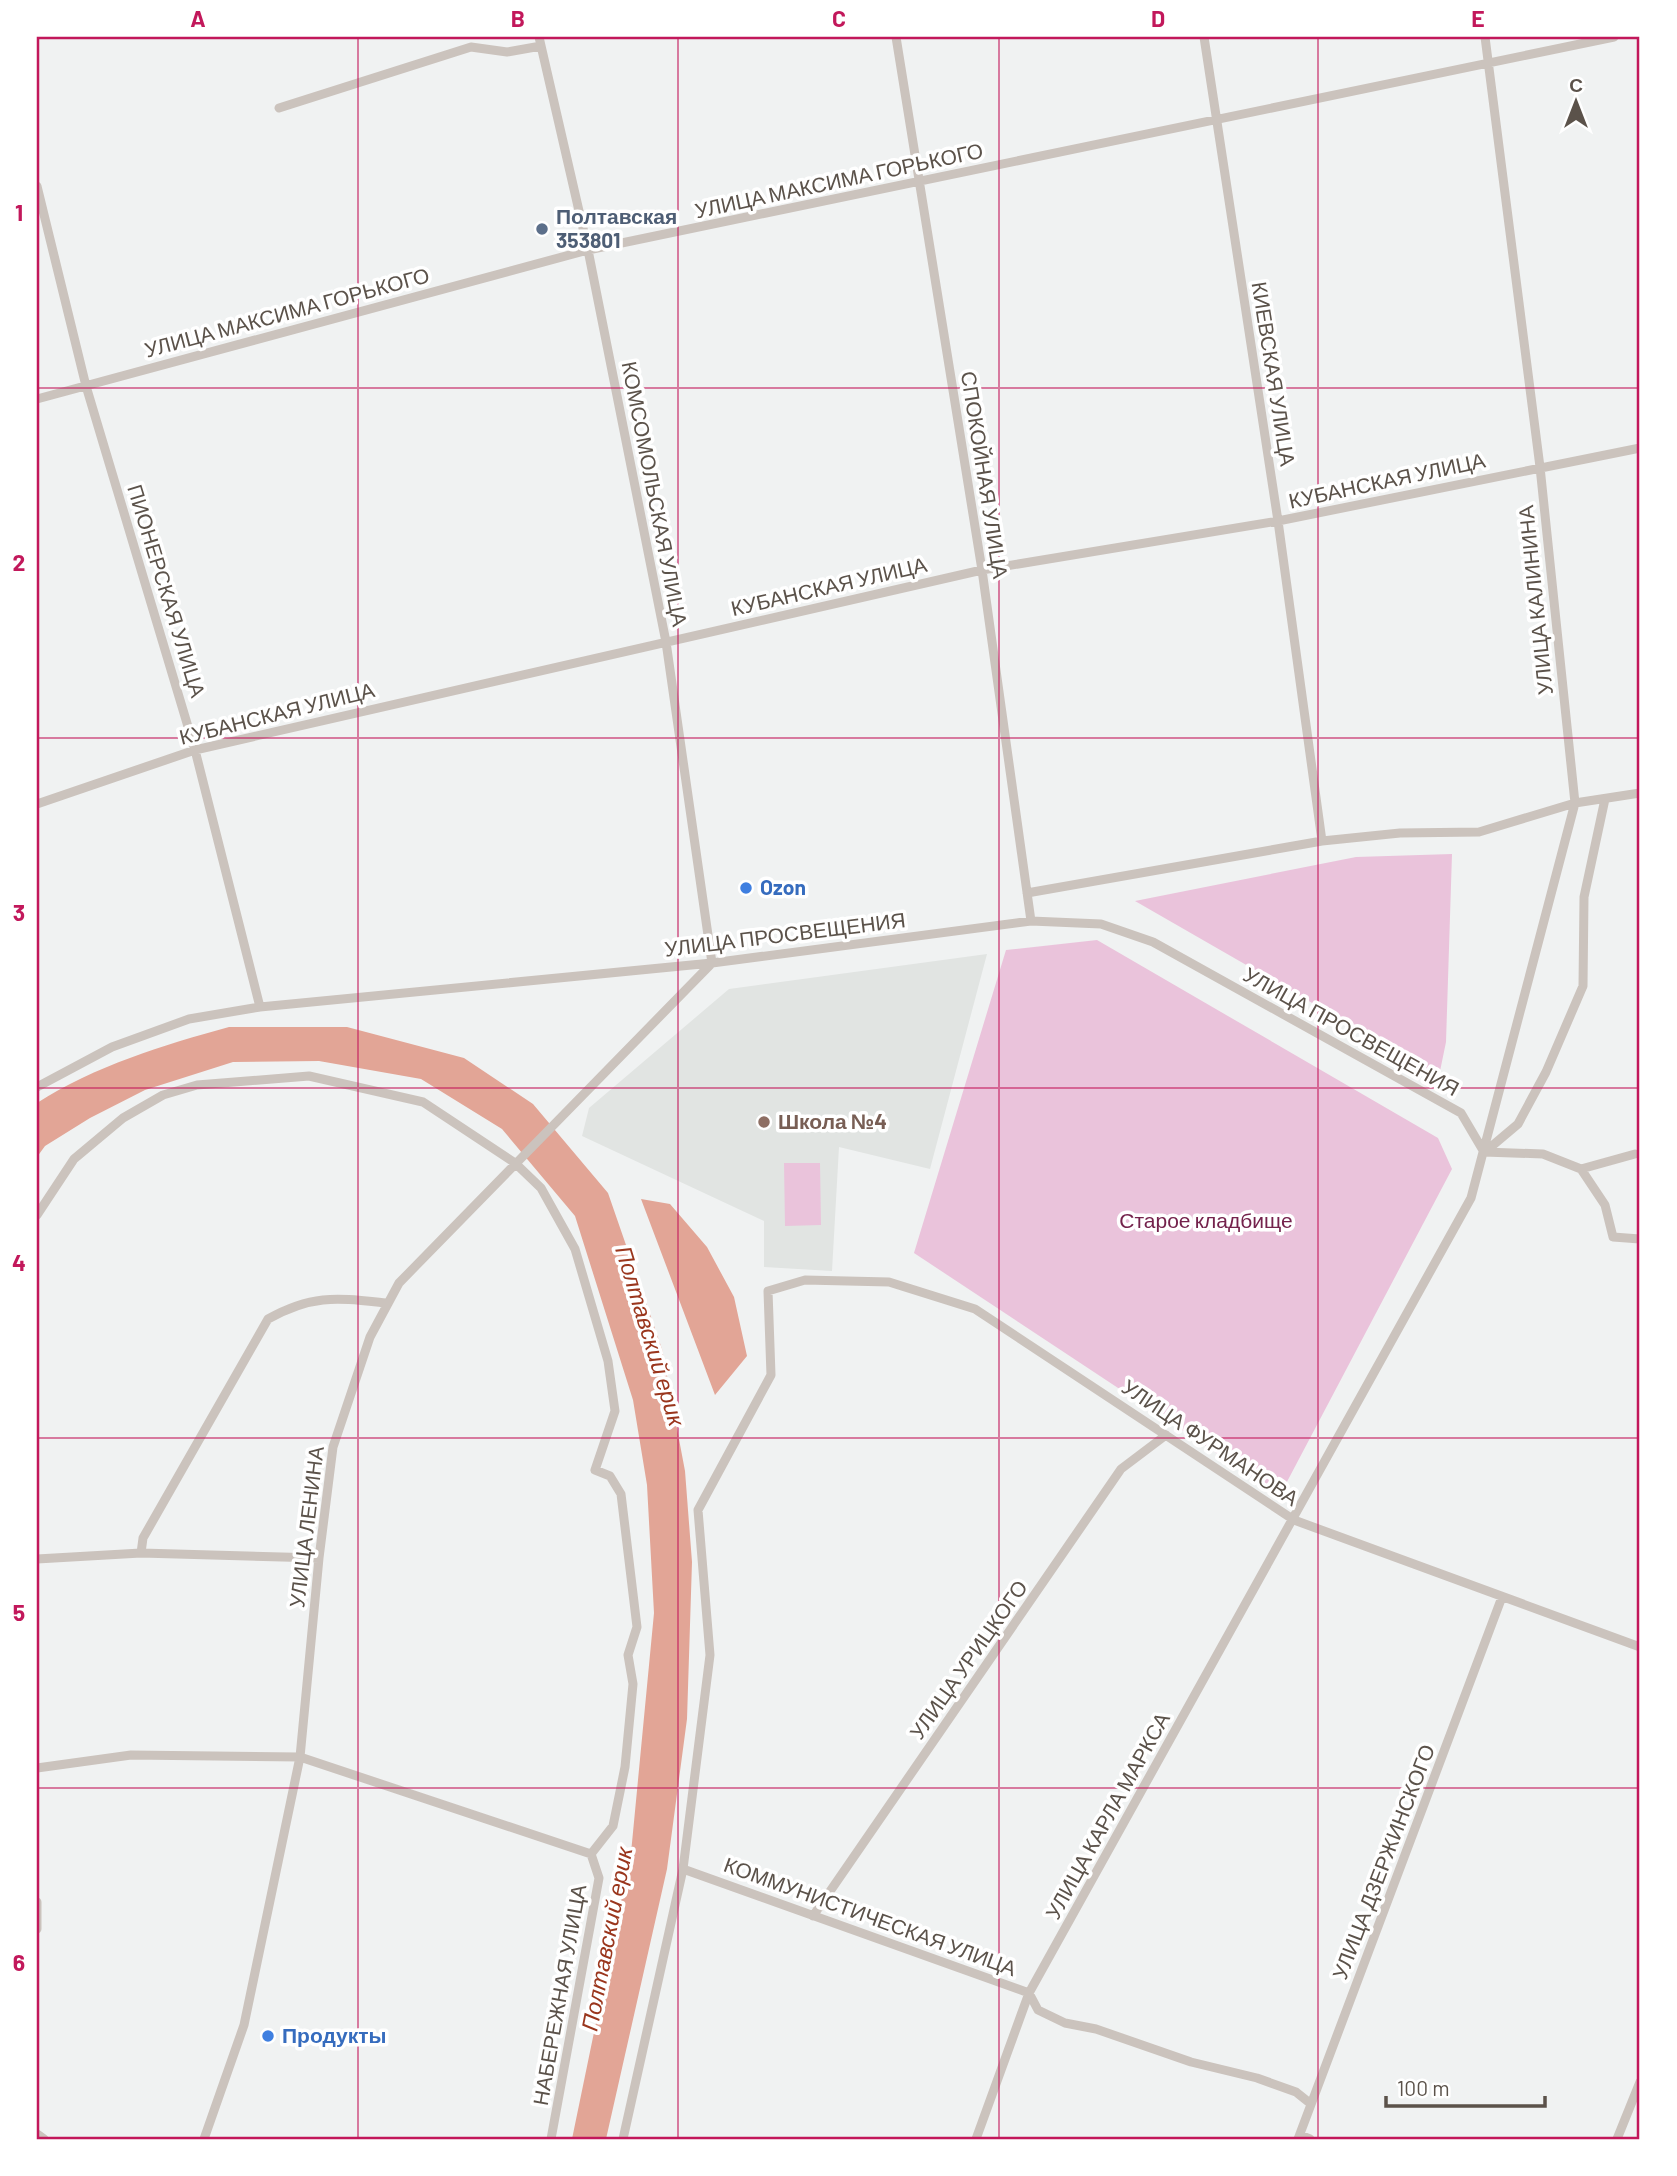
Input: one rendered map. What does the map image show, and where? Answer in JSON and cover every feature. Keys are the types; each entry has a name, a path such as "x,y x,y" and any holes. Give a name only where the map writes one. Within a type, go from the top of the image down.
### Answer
{"street":[{"name":"СПОКОЙНАЯ УЛИЦА","path":"895,37 982,570 1031,921"},
{"name":"КИЕВСКАЯ УЛИЦА","path":"1204,37 1278,521 1322,841"},
{"name":"УЛИЦА КАЛИНИНА","path":"1484,1152 1575,803 1540,467 1485,37"},
{"name":"УЛИЦА МАКСИМА ГОРЬКОГО","path":"37,399 588,250 1614,37"},
{"path":"279,108 471,47 507,52 540,41"},
{"name":"КОМСОМОЛЬСКАЯ УЛИЦА","path":"540,41 588,250 666,642 712,963"},
{"name":"ПИОНЕРСКАЯ УЛИЦА","path":"37,186 86,386 195,750 260,1007"},
{"name":"КУБАНСКАЯ УЛИЦА","path":"37,804 195,750 982,570 1278,521 1640,448"},
{"path":"1027,893 1322,841 1400,834 1479,832 1575,803 1640,793"},
{"path":"1484,1152 1518,1124 1546,1072 1583,986 1584,897 1605,799"},
{"name":"УЛИЦА ПРОСВЕЩЕНИЯ","path":"37,1087 112,1047 176,1024 260,1007 712,963 1031,921 1101,924 1153,942 1461,1113 1484,1152"},
{"name":"УЛИЦА ЛЕНИНА","path":"204,2139 244,2025 300,1757 319,1558 333,1447 370,1338 386,1303 399,1283 553,1122 712,963"},
{"path":"37,1215 74,1159 123,1118 163,1095 197,1084 309,1076 423,1102 515,1163 541,1188 575,1249 608,1362 615,1411 595,1470 610,1476 621,1494 637,1627 628,1655 633,1684 625,1768 612,1826 591,1854 300,1757 131,1755 37,1768"},
{"path":"1484,1152 1544,1154 1581,1169 1605,1205 1613,1237 1640,1238"},
{"name":"УЛИЦА КАРЛА МАРКСА","path":"976,2139 1028,1993 1294,1520 1471,1198 1484,1152"},
{"path":"1581,1169 1635,1154"},
{"name":"УЛИЦА ФУРМАНОВА","path":"683,1869 710,1655 698,1510 771,1375 768,1291 805,1280 889,1282 975,1309 1294,1520 1640,1647"},
{"path":"141,1553 143,1538 268,1319 296,1303 336,1297 386,1303"},
{"name":"УЛИЦА УРИЦКОГО","path":"813,1916 1121,1469 1166,1435"},
{"path":"37,1559 141,1553 319,1558"},
{"name":"УЛИЦА ДЗЕРЖИНСКОГО","path":"1299,2137 1502,1598"},
{"name":"НАБЕРЕЖНАЯ УЛИЦА","path":"551,2139 599,1878 591,1854"},
{"path":"623,2139 683,1869"},
{"name":"КОММУНИСТИЧЕСКАЯ УЛИЦА","path":"683,1869 1028,1993 1038,2010 1065,2023 1096,2029 1167,2054 1257,2078 1296,2092 1311,2104"},
{"path":"37,1902 37,1929"},
{"path":"1617,2139 1640,2082"},
{"path":"37,2134 44,2139"},
{"path":"1299,2137 1310,2139"}],"shaded area":[{"name":"Школа №4","path":"987,954 930,1169 839,1147 832,1271 764,1267 764,1221 582,1136 589,1108 729,989"}],"green space":[{"path":"1452,854 1446,1042 1439,1076 1135,901 1356,857"},
{"name":"Старое кладбище","path":"1097,940 1438,1138 1452,1169 1280,1495 914,1253 1006,950"},
{"path":"784,1163 820,1163 821,1225 785,1226"}],"water":[{"name":"Полтавский ерик","path":"229,1027 347,1027 464,1058 533,1104 608,1193 662,1349 685,1471 692,1562 687,1719 667,1869 606,2139 572,2139 631,1853 654,1613 647,1485 633,1400 575,1216 502,1129 421,1079 319,1061 233,1062 145,1090 90,1118 45,1146 37,1157 37,1103 106,1067 179,1041"},
{"path":"641,1199 670,1204 707,1247 734,1297 747,1356 715,1395"}],"place":[{"name":"Полтавская 353801","path":"542,229"},
{"name":"Ozon","path":"746,888"},
{"name":"Школа №4","path":"764,1122"},
{"name":"Продукты","path":"268,2036"}]}
